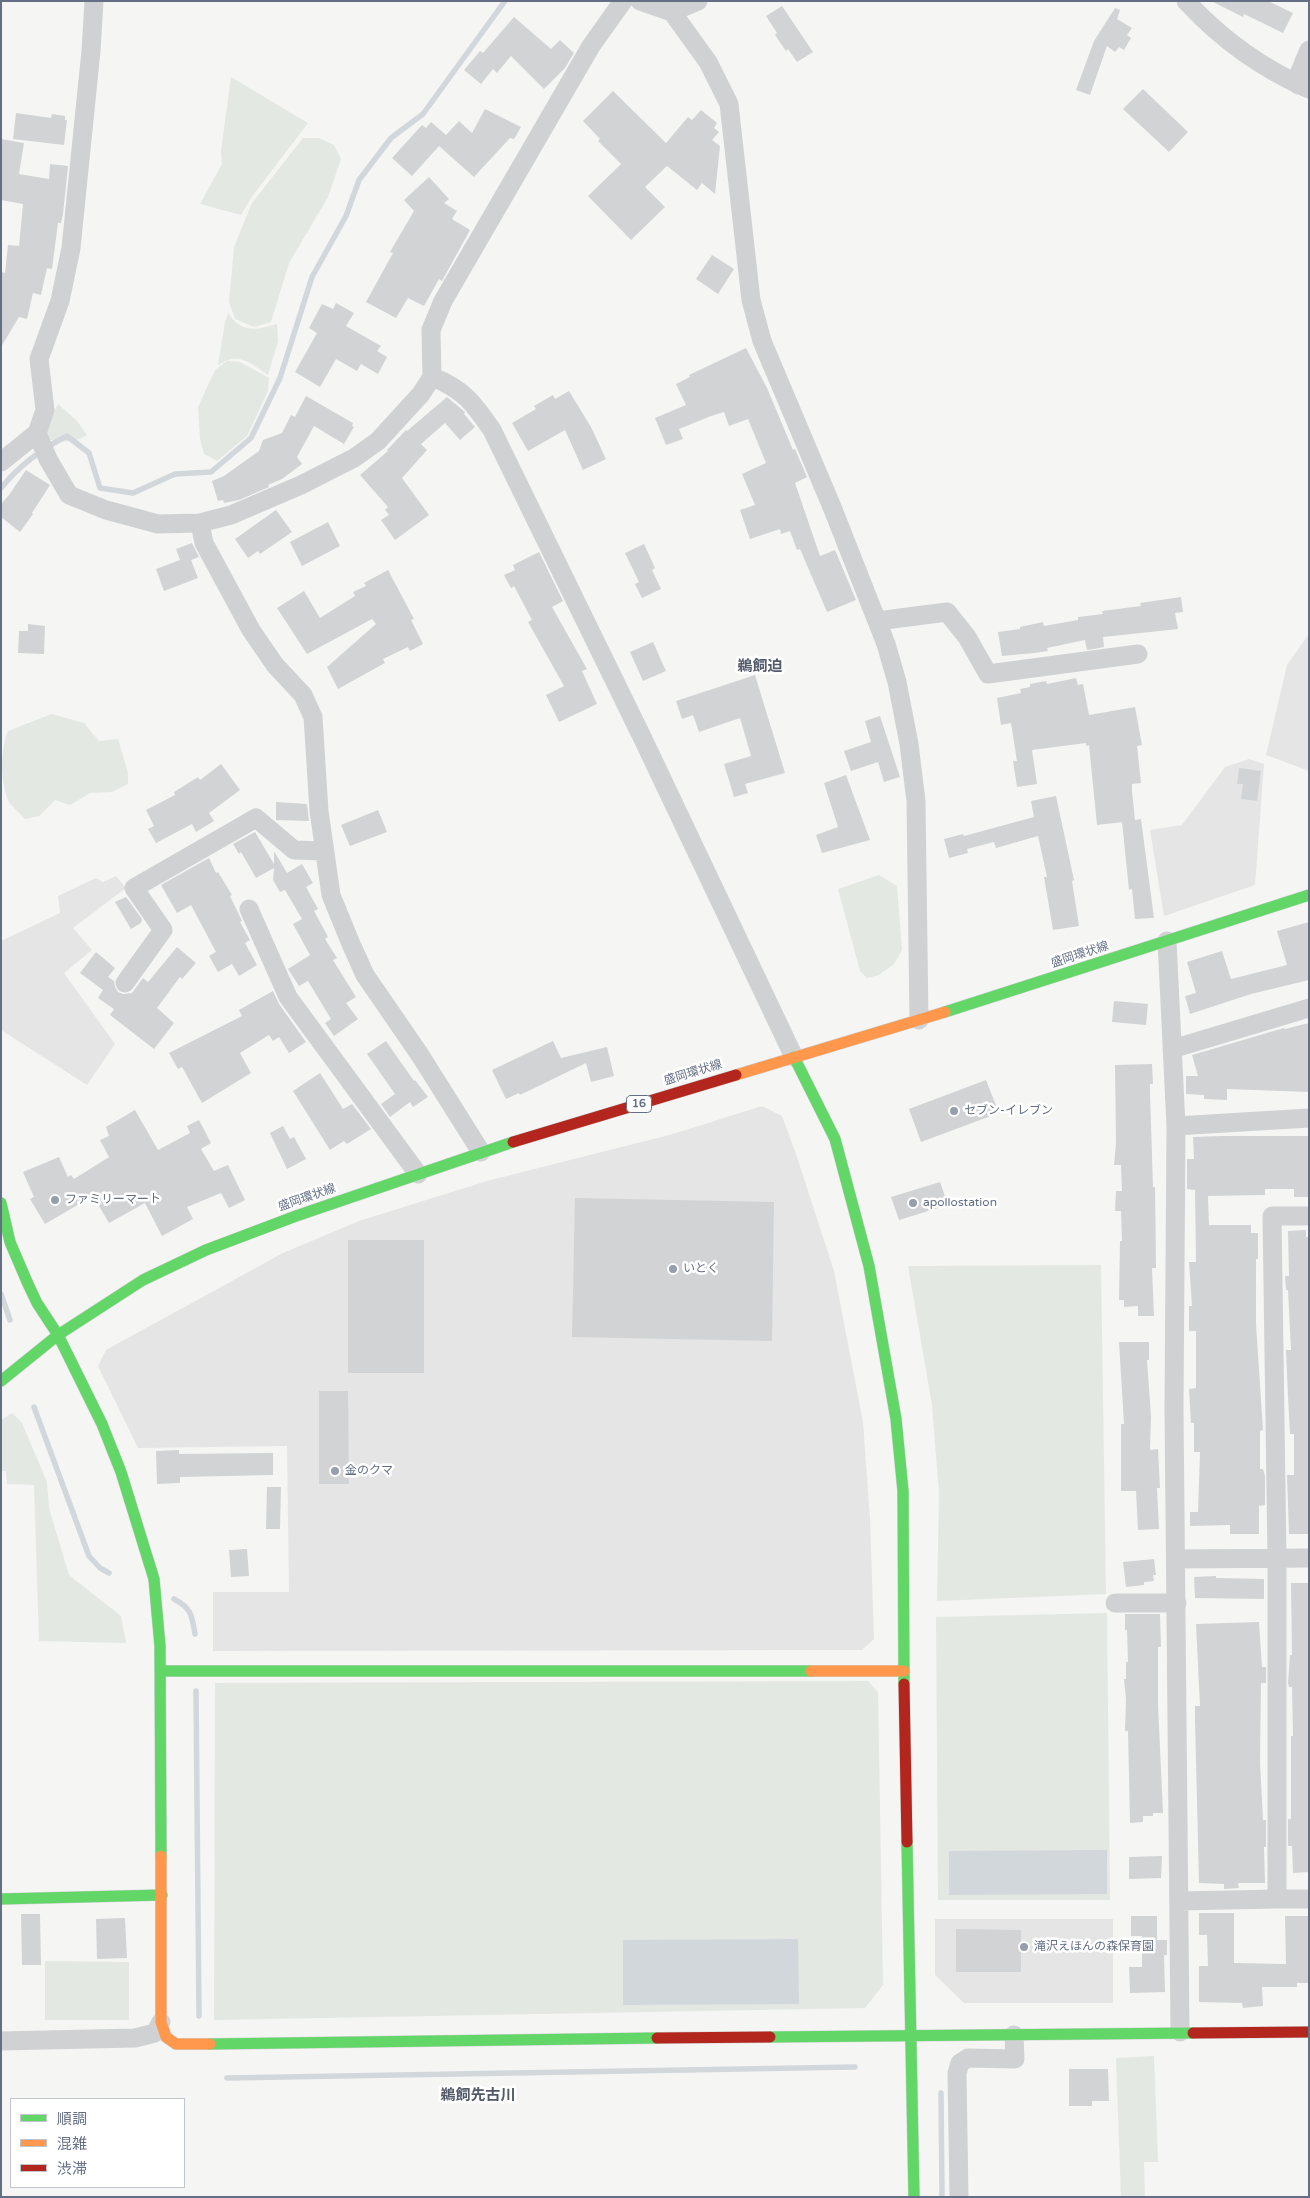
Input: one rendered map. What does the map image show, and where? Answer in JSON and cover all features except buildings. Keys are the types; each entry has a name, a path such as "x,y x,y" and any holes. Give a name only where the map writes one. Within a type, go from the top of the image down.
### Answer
{"street":[{"path":"94,1 91,51 71,248 60,301 39,360 45,410 41,443 69,495 106,510 158,524 200,523 231,515 301,485 354,458 378,440 421,394 432,377 431,330 443,301 591,46 623,1"},
{"path":"640,1 672,12 708,62 729,104 750,291 762,341 832,507 886,644 897,682 909,744 916,801 919,1020"},
{"path":"672,12 698,1"},
{"path":"1186,1 1209,26 1251,57 1303,87"},
{"path":"1303,87 1299,74 1309,50"},
{"path":"432,377 448,383 473,402 492,430 643,739 794,1058 835,1139 869,1266 896,1419 903,1492 904,1671 914,2197"},
{"path":"1,462 41,443"},
{"path":"200,523 204,543 251,630 276,665 303,695 313,717 318,811 331,895 365,975 420,1055 481,1152"},
{"path":"877,621 947,612 967,637 988,674 1138,654"},
{"path":"125,982 163,930 134,888 256,818 294,850 324,851"},
{"name":"盛岡環状線","path":"1,1381 58,1335 143,1280 206,1250 296,1216 481,1152 919,1020 1309,895"},
{"path":"249,909 288,997 418,1174"},
{"path":"1167,941 1176,1126 1174,1400 1180,2032"},
{"path":"1172,1049 1309,1008"},
{"path":"1176,1126 1309,1118"},
{"path":"1,1203 10,1242 28,1284 37,1303 58,1335 102,1424 121,1472 154,1579 160,1671 161,2022 166,2037 176,2044 1309,2032"},
{"path":"1277,1899 1277,1558 1272,1216 1309,1216"},
{"path":"1176,1559 1309,1558"},
{"path":"1115,1603 1177,1602"},
{"path":"160,1671 904,1671"},
{"path":"1,1899 162,1896"},
{"path":"1180,1901 1309,1899"},
{"path":"1,2040 135,2038 154,2034 161,2022"},
{"path":"959,2197 957,2073 960,2063 968,2058 1015,2059 1014,2035"}],"shaded area":[{"path":"231,77 308,123 251,198 241,215 200,204 222,164 221,151"},
{"path":"303,138 319,138 334,145 341,159 328,197 289,263 271,322 254,327 235,319 229,302 234,247 252,203"},
{"path":"228,313 233,320 250,329 277,324 278,341 268,375 244,360 232,359 218,365"},
{"path":"227,361 240,362 269,378 268,391 247,436 217,461 204,454 200,439 198,407 215,370"},
{"path":"58,404 77,421 87,435 67,442 46,439 43,433"},
{"path":"1309,634 1309,771 1266,755 1287,665"},
{"path":"52,714 84,723 99,741 118,739 128,773 128,784 112,792 90,793 70,805 55,800 39,816 25,819 9,802 6,794 2,766 5,739 8,731"},
{"path":"1249,759 1264,764 1255,885 1164,916 1150,830 1182,825 1225,767"},
{"path":"879,875 897,886 902,950 894,964 879,975 867,978 860,971 838,889"},
{"path":"116,876 126,888 73,928 92,950 64,973 115,1044 87,1085 1,1030 1,941 60,913 58,896 96,878 103,882"},
{"path":"762,1106 782,1116 834,1271 863,1422 870,1519 874,1639 862,1650 213,1651 213,1592 289,1592 287,1446 138,1448 98,1366 106,1350 283,1253 359,1221 487,1181 673,1134"},
{"path":"1101,1265 1106,1594 937,1601 939,1493 932,1405 908,1266"},
{"path":"12,1413 22,1423 47,1482 49,1508 69,1575 121,1616 126,1643 39,1641 34,1485 7,1484 6,1471 1,1471 1,1420"},
{"path":"1107,1613 1110,1900 938,1900 936,1617"},
{"path":"868,1681 878,1692 883,1985 865,2008 214,2020 215,1683"},
{"path":"1107,1850 1107,1894 949,1895 949,1851"},
{"name":"滝沢えほんの森保育園","path":"935,1919 1113,1919 1113,2003 964,2003 935,1975"},
{"path":"798,1939 799,2004 623,2005 623,1940"},
{"path":"45,1961 129,1962 129,2020 45,2020"},
{"path":"1154,2056 1158,2162 1144,2162 1145,2197 1121,2197 1116,2058"}],"waterway":[{"path":"1,488 15,472 31,459 67,436 89,453 100,488 133,493 175,474 211,472 251,438 280,378 312,277 346,216 359,180 391,138 423,114 505,1"},
{"path":"1,1294 10,1320"},
{"path":"34,1407 89,1556 100,1568 109,1573"},
{"path":"174,1599 190,1613 195,1634"},
{"path":"196,1691 199,2016"},
{"path":"227,2078 855,2067"},
{"path":"941,2093 942,2197"}],"traffic: fast":[{"path":"945,1012 1309,895"},
{"path":"794,1057 835,1139 869,1266 896,1419 903,1491 904,1684"},
{"path":"1,1381 58,1335 143,1280 206,1250 296,1216 513,1142"},
{"path":"1,1203 10,1242 28,1284 37,1303 58,1335 102,1424 121,1472 154,1579 160,1646 161,1856"},
{"path":"160,1671 811,1671"},
{"path":"907,1842 914,2197"},
{"path":"1,1899 162,1895"},
{"path":"770,2037 1193,2033"},
{"path":"210,2044 657,2038"}],"traffic: slow":[{"path":"736,1075 945,1012"},
{"path":"811,1671 904,1671"},
{"path":"161,1856 161,2022 166,2037 176,2044 210,2044"}],"traffic: jam":[{"path":"513,1142 736,1075"},
{"path":"904,1684 907,1842"},
{"path":"1193,2033 1309,2032"},
{"path":"657,2038 770,2037"}],"place":[{"name":"セブン-イレブン","path":"954,1111"},
{"name":"ファミリーマート","path":"55,1200"},
{"name":"apollostation","path":"913,1203"},
{"name":"いとく","path":"673,1269"},
{"name":"金のクマ","path":"335,1471"},
{"name":"滝沢えほんの森保育園","path":"1024,1947"}],"district":[{"name":"鵜飼迫","path":"760,667"},
{"name":"鵜飼先古川","path":"478,2096"}]}
